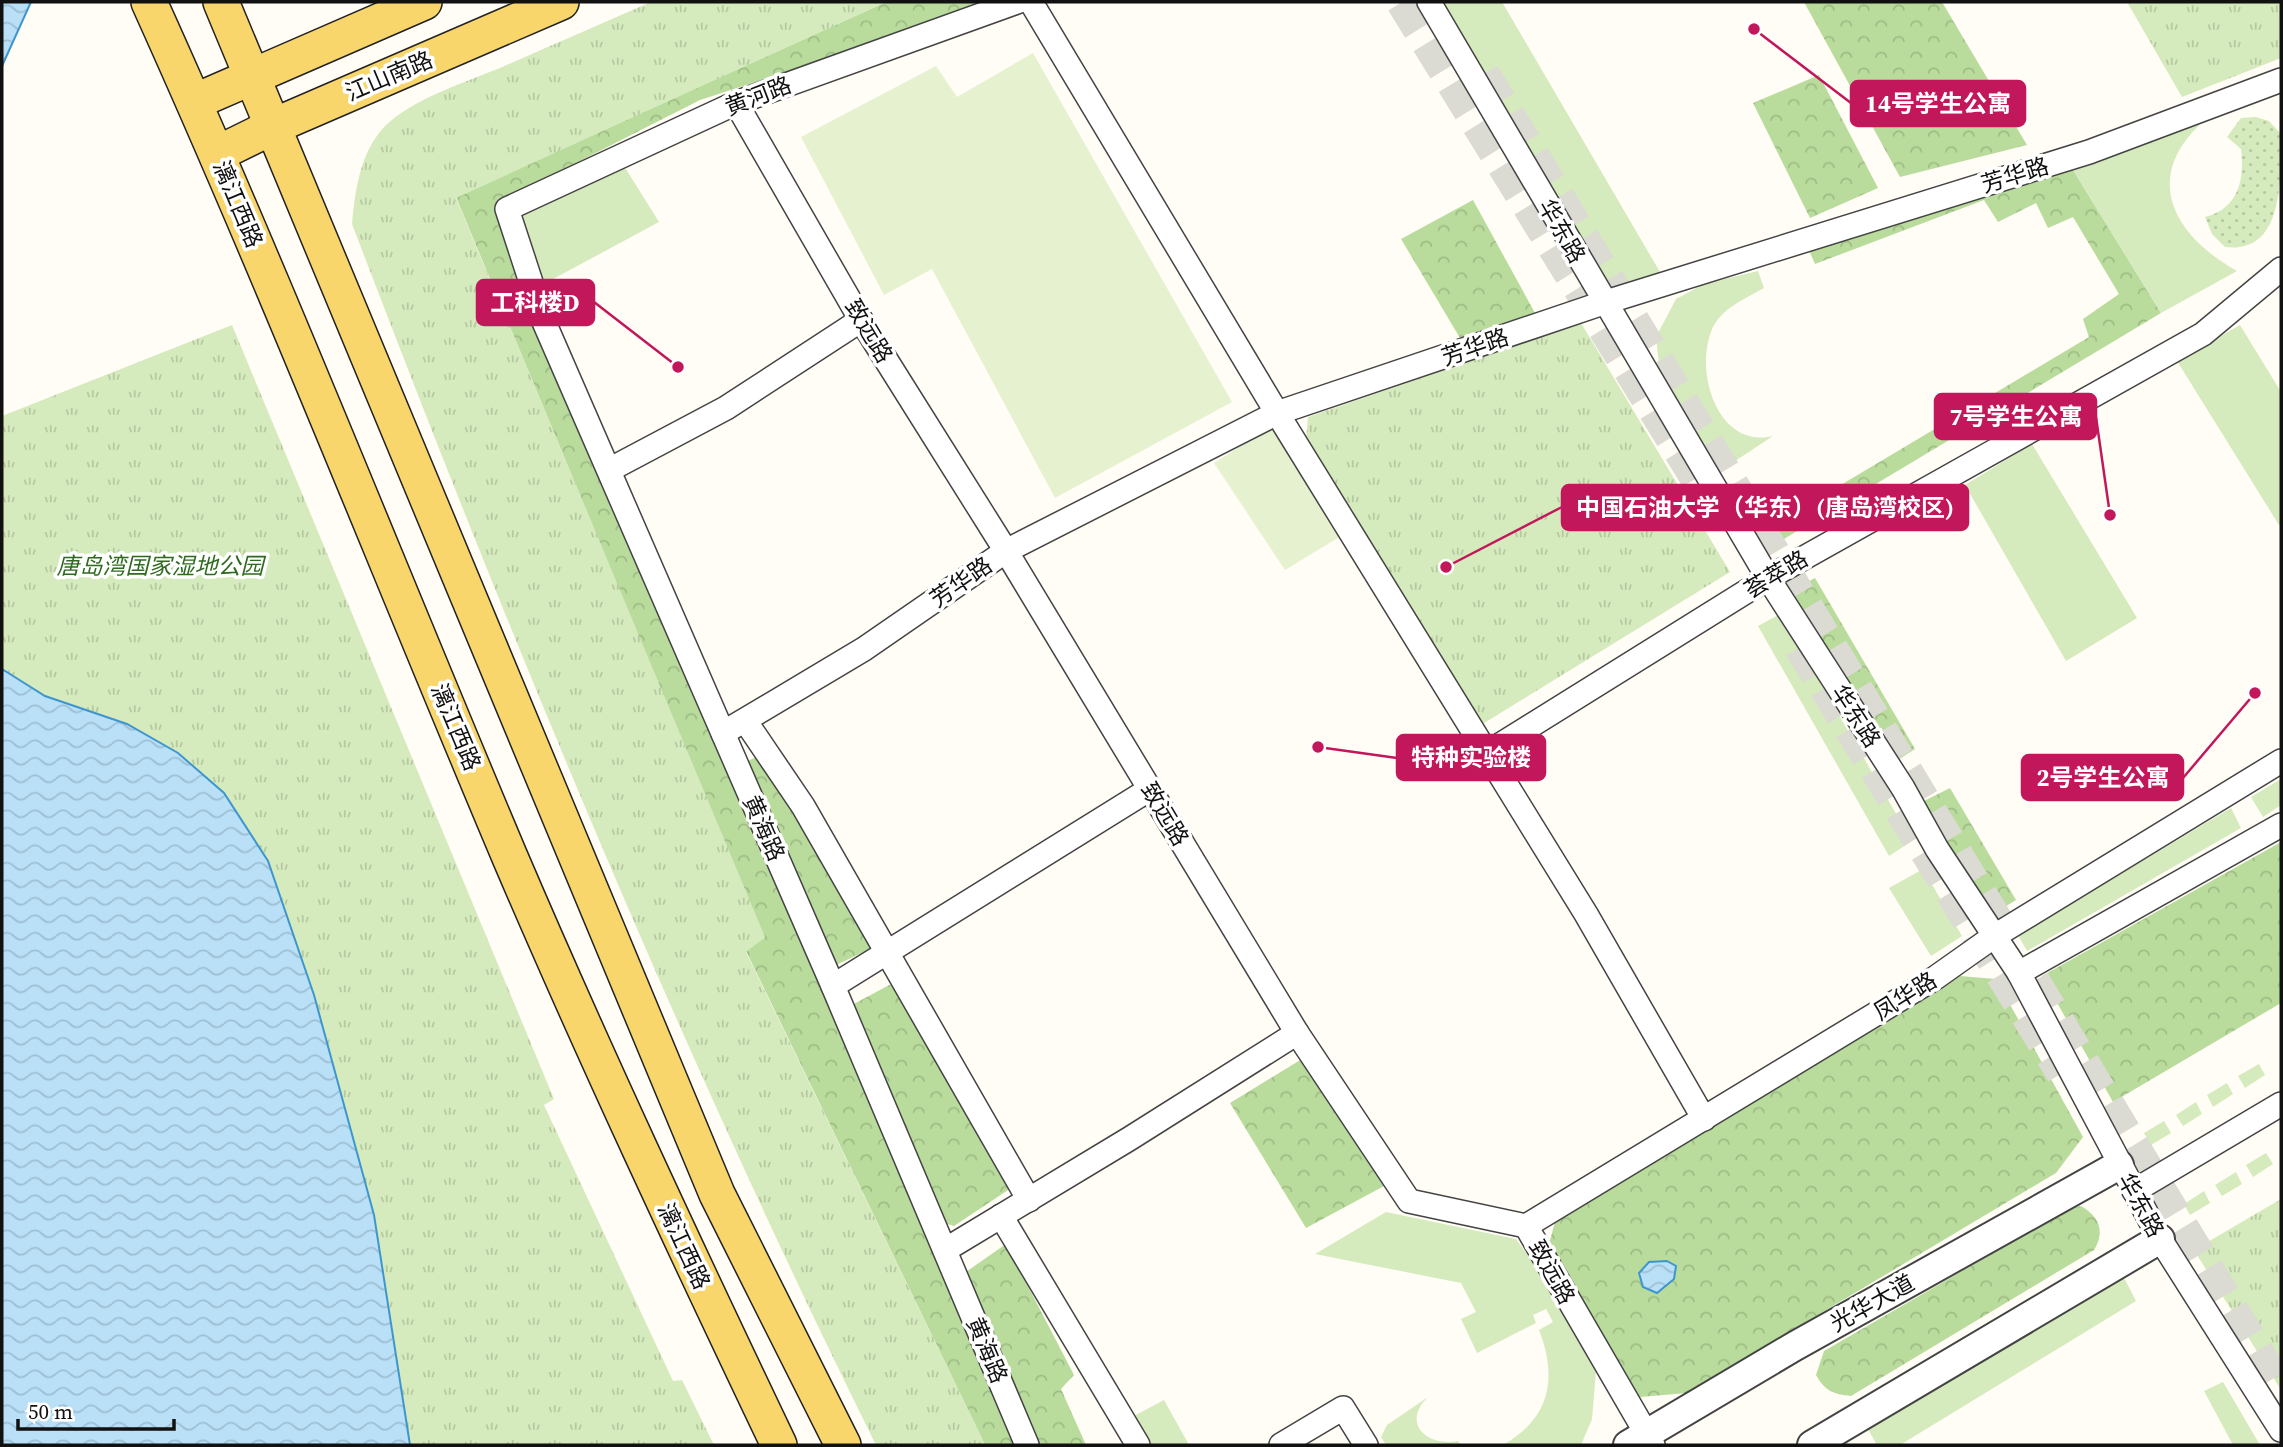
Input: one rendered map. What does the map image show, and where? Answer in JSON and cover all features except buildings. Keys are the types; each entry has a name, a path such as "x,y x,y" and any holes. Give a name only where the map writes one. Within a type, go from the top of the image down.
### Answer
{"main road":[{"name":"漓江西路","path":"149,2 217,154 510,858 669,1216 779,1445"},
{"path":"221,2 717,1194 843,1445"},
{"path":"194,102 424,2"},
{"name":"江山南路","path":"217,154 274,125 561,2"}],"street":[{"name":"黄河路","path":"507,209 736,103 1017,2"},
{"path":"1031,2 1277,414 1609,953 1704,1119"},
{"name":"华东路","path":"1429,2 1603,303 1716,486 1768,578 1903,788 1937,849 2019,973 2160,1239 2281,1430"},
{"name":"芳华路","path":"723,733 746,722 864,649 1006,551 1277,414 1603,303 2089,152 2281,80"},
{"name":"致远路","path":"736,103 861,320 1006,551 1297,1033 1409,1201 1526,1226 1642,1442"},
{"name":"黄海路","path":"507,209 544,322 834,986 1027,1445"},
{"name":"荟萃路","path":"1487,752 1768,578 2203,334 2281,269"},
{"path":"609,470 726,408 861,320"},
{"path":"746,722 803,806 1029,1200"},
{"name":"凤华路","path":"1526,1226 1935,978 1993,937 2281,761"},
{"path":"834,986 888,955 1150,789"},
{"path":"2019,973 2281,825"},
{"path":"945,1250 1297,1033"},
{"path":"2134,1191 2281,1104"},
{"name":"光华大道","path":"1642,1442 1795,1346 2119,1165"},
{"path":"1001,1216 1138,1445"},
{"path":"1812,1445 2160,1239"},
{"path":"1281,1445 1343,1408 1366,1445"}],"green space":[{"path":"651,2 886,2 456,198 765,937 746,952 985,1445 876,1445 733,1145 599,841 473,534 352,224 362,165 372,143 390,122 403,112 435,94"},
{"path":"886,2 1004,2 700,100 503,200 497,207 499,225 1023,1445 985,1445 746,951 764,938 456,197"},
{"path":"1440,2 1502,2 1660,272 1608,290"},
{"path":"1804,2 1942,2 2027,145 1900,177"},
{"path":"2127,2 2281,2 2281,58 2182,97"},
{"path":"1033,53 1232,402 1055,498 932,269 884,295 801,137 936,66 957,97"},
{"path":"1819,75 1878,188 1810,218 1753,103"},
{"path":"2256,117 2269,121 2281,134 2279,193 2275,212 2258,239 2244,246 2225,247 2212,234 2205,217 2225,207 2237,192 2242,172 2241,149 2227,137 2241,118"},
{"path":"2206,119 2186,140 2174,161 2170,182 2172,202 2181,221 2195,240 2237,271 2161,313 2070,165"},
{"path":"2070,165 2161,313 1769,548 1762,532 2089,337 2083,319 2119,294 2073,217 2048,228 2036,203 1998,222 1984,200 1815,264 1808,248"},
{"path":"624,166 659,222 540,286 515,213"},
{"path":"1473,200 1535,313 1460,338 1401,239"},
{"path":"1758,271 1764,288 1720,317 1711,332 1706,367 1715,404 1725,420 1738,431 1754,437 1773,436 1717,473 1659,365 1656,337 1676,299 1704,284"},
{"path":"1581,323 1730,572 1481,725 1306,440 1308,417"},
{"name":"唐岛湾国家湿地公园","path":"232,325 554,1099 544,1105 673,1381 682,1380 714,1445 410,1445 374,1215 314,995 268,861 127,724 45,696 2,669 2,416"},
{"path":"2240,325 2281,392 2279,525 2177,361"},
{"path":"1274,425 1346,533 1285,570 1214,463"},
{"path":"2032,444 2137,618 2066,661 1965,485"},
{"path":"1815,578 1915,749 1893,763 1791,591"},
{"path":"1780,614 1912,841 1889,856 1758,626"},
{"path":"764,753 872,948 834,966 746,762"},
{"path":"2281,779 2281,805 2263,817 2251,797"},
{"path":"1950,788 2016,900 1990,916 1922,802"},
{"path":"2231,808 2241,828 2027,951 2018,935"},
{"path":"2281,842 2281,1003 2113,1102 2042,976"},
{"path":"1923,869 1962,936 1931,956 1889,888"},
{"path":"1960,976 1996,979 2083,1137 2056,1173 1687,1393 1640,1397 1549,1244 1555,1222"},
{"path":"893,983 1011,1188 954,1226 944,1223 850,1006"},
{"path":"1307,1056 1384,1186 1306,1228 1230,1103"},
{"path":"2259,1064 2265,1075 2245,1088 2238,1076"},
{"path":"2227,1083 2233,1094 2213,1107 2207,1095"},
{"path":"2196,1102 2202,1114 2183,1126 2176,1115"},
{"path":"2164,1121 2171,1133 2151,1145 2144,1133"},
{"path":"2266,1153 2273,1164 2253,1177 2246,1165"},
{"path":"2236,1172 2242,1184 2222,1196 2215,1185"},
{"path":"2204,1191 2210,1203 2190,1215 2184,1204"},
{"path":"2281,1199 2281,1390 2194,1250"},
{"path":"2081,1206 2093,1215 2099,1225 2099,1237 2094,1250 1851,1396 1830,1391 1819,1380 1816,1375 1824,1351 2071,1208"},
{"path":"1386,1212 1516,1239 1556,1294 1596,1371 1592,1419 1581,1445 1503,1445 1531,1423 1546,1396 1548,1365 1539,1330 1553,1322 1546,1309 1533,1315 1536,1323 1477,1353 1461,1319 1476,1312 1461,1283 1315,1254"},
{"path":"1006,1244 1074,1375 1061,1389 1086,1445 1039,1445 963,1274"},
{"path":"2121,1272 2136,1301 1900,1445 1877,1445 1866,1426"},
{"path":"2223,1382 2260,1445 2233,1445 2204,1391"},
{"path":"1428,1397 1417,1416 1421,1431 1436,1440 1458,1441 1461,1445 1386,1445 1381,1437 1387,1425"},
{"path":"1164,1400 1189,1445 1150,1445 1132,1417"}],"water":[{"path":"2,2 31,2 2,66"},
{"path":"2,669 45,696 127,724 178,753 224,793 268,861 314,995 374,1215 410,1445 2,1445"},
{"path":"1667,1261 1676,1266 1674,1279 1657,1293 1643,1287 1639,1273 1649,1262"}],"tunnel":[{"path":"1402,2 1725,525"},
{"path":"1484,74 2007,937"},
{"path":"1800,647 2062,1073"},
{"path":"2034,981 2281,1390"}],"place":[{"name":"14号学生公寓","path":"1754,29"},
{"name":"工科楼D","path":"678,367"},
{"name":"7号学生公寓","path":"2110,515"},
{"name":"中国石油大学（华东）(唐岛湾校区)","path":"1446,567"},
{"name":"2号学生公寓","path":"2255,693"},
{"name":"特种实验楼","path":"1318,747"}]}
